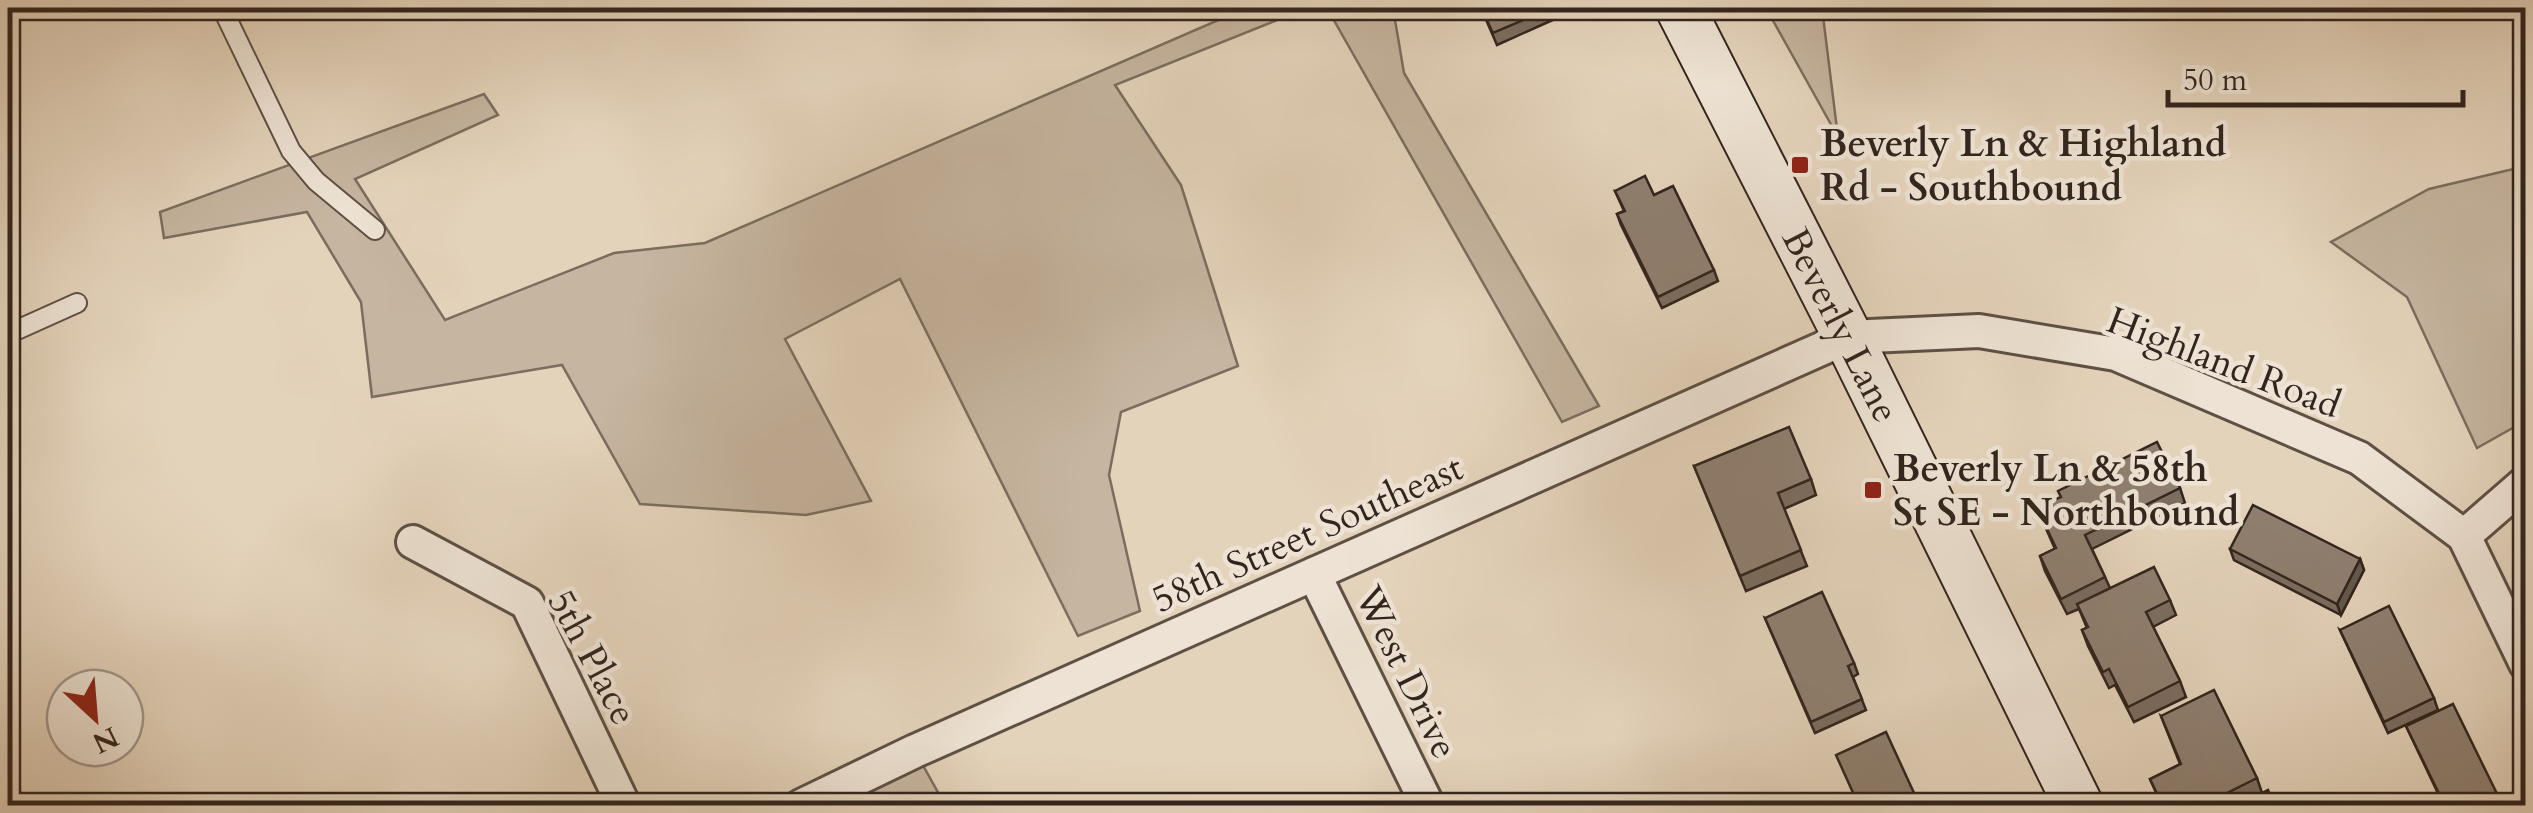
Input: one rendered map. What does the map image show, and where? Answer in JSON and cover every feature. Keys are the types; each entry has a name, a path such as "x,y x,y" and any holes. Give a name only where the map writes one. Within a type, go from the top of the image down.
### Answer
{"street":[{"name":"Beverly Lane","path":"1680,8 1848,337 2079,806"},
{"name":"Highland Road","path":"1848,337 1979,331 2116,354 2359,458 2464,536"},
{"name":"58th Street Southeast","path":"801,806 915,751 1848,337"},
{"path":"2526,482 2464,536 2526,664"},
{"name":"5th Place","path":"413,542 526,603 624,806"},
{"name":"West Drive","path":"1314,574 1428,806"}],"lane":[{"path":"222,8 290,151 316,181 375,230"},
{"path":"8,334 78,303"}],"shaded area":[{"path":"1246,8 1307,8 1115,85 1181,185 1238,366 1121,412 1109,475 1140,611 1078,636 900,279 785,339 871,501 806,515 640,504 562,365 372,397 361,302 307,212 164,238 160,212 484,94 498,115 355,179 445,320 614,253 705,243"},
{"path":"1327,8 1393,8 1404,73 1599,406 1562,422"},
{"path":"1766,8 1822,8 1838,137"},
{"path":"2525,159 2525,421 2477,448 2407,297 2331,242 2429,189 2518,168"},
{"path":"915,751 945,805 801,806"}],"building":[{"path":"1481,8 1551,8 1493,33"},
{"path":"1645,176 1654,195 1673,186 1714,270 1658,297 1617,214 1625,211 1615,191"},
{"path":"1789,427 1811,479 1778,493 1801,550 1740,576 1694,466"},
{"path":"2157,442 2180,488 2085,535 2105,577 2061,599 2040,556 2056,548 2037,508 2061,497 2058,491"},
{"path":"2253,505 2360,559 2337,604 2230,549"},
{"path":"2154,567 2170,600 2146,612 2180,681 2128,707 2109,669 2103,672 2082,630 2088,627 2077,604"},
{"path":"1822,592 1854,663 1848,666 1862,699 1811,722 1765,618"},
{"path":"2389,606 2434,698 2384,722 2340,630"},
{"path":"2214,690 2257,778 2201,806 2163,806 2150,779 2181,764 2161,716"},
{"path":"2453,704 2503,806 2445,806 2406,726"},
{"path":"1886,732 1920,806 1859,806 1836,755"},
{"path":"2268,790 2275,806 2237,806"}],"place":[{"name":"Beverly Ln & Highland Rd - Southbound","path":"1800,165"},
{"name":"Beverly Ln & 58th St SE - Northbound","path":"1873,490"}]}
